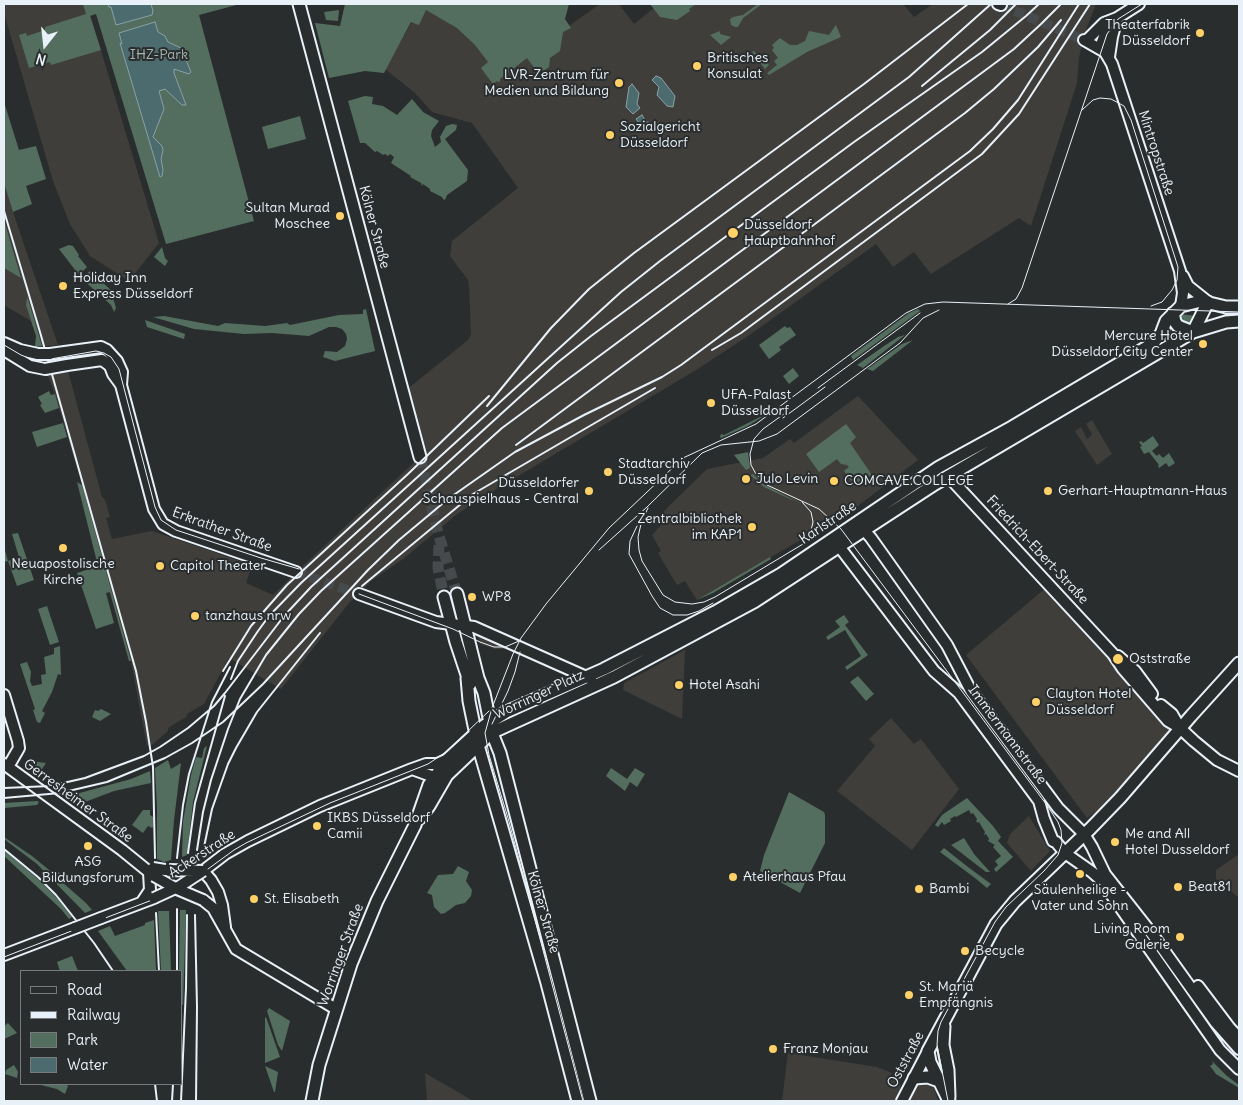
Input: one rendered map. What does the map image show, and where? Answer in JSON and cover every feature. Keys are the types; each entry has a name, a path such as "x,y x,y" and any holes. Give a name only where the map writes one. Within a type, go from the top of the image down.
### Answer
{"main road":[{"name":"Kölner Straße","path":"299,4 420,457"},
{"path":"1208,302 1193,332 1178,326 1175,322 1177,309 1194,302 1208,302 1239,307"},
{"name":"Karlstraße","path":"598,684 754,602 940,467 1012,427 1147,347 1161,334 1166,321 1177,309"},
{"name":"Karlstraße","path":"860,526 1119,377 1193,332 1226,322 1239,321"},
{"name":"Friedrich-Ebert-Straße","path":"940,467 948,476"},
{"name":"Karlstraße","path":"587,677 715,612 836,543"},
{"path":"457,594 464,626"},
{"path":"444,597 451,624"},
{"name":"Worringer Platz","path":"451,624 467,678 469,701 486,728"},
{"name":"Worringer Platz","path":"464,626 484,693 486,728"},
{"name":"Oststraße","path":"929,1049 996,924 1008,908 1120,798 1239,663"},
{"name":"Worringer Platz","path":"486,728 512,710 587,677"},
{"name":"Worringer Platz","path":"486,728 598,684"},
{"name":"Kölner Straße","path":"486,728 478,745 547,982 578,1101"},
{"name":"Kölner Straße","path":"486,728 500,753 590,1101"},
{"name":"Worringer Straße","path":"312,1101 319,1065 351,964 377,901 415,825 423,800 434,777 448,759 486,728"},
{"name":"Worringer Straße","path":"415,825 430,806 447,775 478,745"},
{"path":"946,1018 943,1044 948,1070 949,1101"},
{"path":"929,1049 929,1060 949,1101"},
{"path":"914,1078 928,1077 938,1081"}],"street":[{"path":"1100,48 1106,31 1117,18 1139,4"},
{"path":"1109,57 1117,18"},
{"name":"Mintropstraße","path":"1117,18 1104,23 1085,40 1100,48 1109,57 1137,137 1180,271 1183,293 1177,309"},
{"name":"Mintropstraße","path":"1180,271 1192,289 1208,302"},
{"name":"Erkrather Straße","path":"4,343 20,350 43,356 92,347 104,348 118,363 122,372 121,385 154,509 160,522 173,530 296,572"},
{"name":"Erkrather Straße","path":"4,350 30,366 45,370 102,360 110,366 121,385"},
{"name":"Friedrich-Ebert-Straße","path":"948,476 1113,654 1123,669 1168,721 1180,728 1217,760 1239,771"},
{"name":"Immermannstraße","path":"860,526 947,645 971,691 1058,808 1084,834 1105,874 1216,1023 1239,1049"},
{"name":"Immermannstraße","path":"836,543 934,671 959,693 1039,801 1046,827 1054,841 1065,853 1101,880 1220,1050 1239,1069"},
{"path":"359,594 436,622 474,627 587,677 598,684"},
{"path":"4,695 19,748 6,765"},
{"name":"Ackerstraße","path":"4,955 154,898 203,871 237,846 314,809 412,769 426,764 437,764 448,759"},
{"name":"Gerresheimer Straße","path":"6,765 175,888 212,897"},
{"path":"412,769 434,777 440,778 447,775"},
{"path":"1054,841 1052,845 1055,862"},
{"name":"Gerresheimer Straße","path":"152,873 162,870 203,871"},
{"path":"203,871 225,927 238,950 336,1009"},
{"path":"141,903 150,890 152,873"},
{"path":"212,897 222,905 225,927"},
{"name":"Immermannstraße","path":"1186,982 1190,980 1196,984 1239,1038"},
{"name":"Oststraße","path":"902,1101 929,1049"}],"shaded area":[{"path":"4,4 87,4 159,243 129,281 90,256 70,224 53,181 4,13"},
{"path":"600,4 619,4 634,24 659,4 903,4 914,17 933,4 1096,4 1087,27 1079,57 1077,83 1031,226 1019,218 931,274 914,252 893,267 876,244 751,334 696,370 456,515 403,559 371,581 349,603 281,689 229,658 204,704 168,728 168,731 153,744 147,746 131,661 129,661 106,580 102,581 79,488 82,485 48,376 68,371 102,497 105,500 110,517 106,518 112,539 152,531 252,565 246,583 273,595 423,454 405,391 468,340 471,334 468,280 450,256 452,241 518,188 472,123 432,112 415,93 385,69 412,22 426,10 527,58 549,58 563,30"},
{"path":"4,183 58,345 35,347 36,336 31,321 4,305 4,268 9,271 4,233"},
{"path":"858,396 918,460 854,509 697,600 685,581 677,585 658,553 661,551 652,535 663,523 658,518 669,506 707,469 763,458 790,439 794,443"},
{"path":"1092,420 1112,454 1097,465 1075,431 1081,427 1087,439 1092,434 1086,424"},
{"path":"1047,587 1176,730 1118,796 1087,818 966,655"},
{"path":"478,635 506,649 495,649 480,644"},
{"path":"685,650 682,719 623,690 624,683"},
{"path":"891,718 914,744 921,739 959,789 912,850 837,791 875,746 869,739"},
{"path":"1029,816 1050,851 1031,871 1007,843 1010,834"},
{"path":"1239,854 1239,898 1216,879 1216,870"},
{"path":"788,1053 877,1067 892,1073 891,1075 900,1080 901,1098 899,1101 782,1101"},
{"path":"425,1073 463,1095 473,1101 427,1101"},
{"path":"916,1080 933,1085 938,1101 905,1101"}],"green space":[{"name":"IHZ-Park","path":"83,4 240,4 199,15 254,221 166,244 96,14 90,16 101,50 51,65 50,62 29,68 19,35 26,33 27,36 45,30 45,27 86,14"},
{"path":"345,4 569,4 565,19 571,28 563,32 560,51 550,58 549,67 538,73 527,58 500,79 499,82 497,81 493,84 481,68 488,62 475,45 457,28 426,10 419,25 411,22 384,73 365,71 329,78 315,23 340,26"},
{"path":"650,4 696,4 677,20 660,17"},
{"path":"758,4 762,4 743,18 738,27 731,25 730,19 743,15"},
{"path":"339,10 338,21 326,20 324,12"},
{"path":"836,25 841,37 807,52 769,75 767,73 777,65 774,61 778,58 772,50 774,48 772,45 780,38 790,45 797,45 805,41 809,31 829,35"},
{"path":"720,31 720,34 731,37 721,45 710,35"},
{"path":"754,51 760,58 763,56 769,65 765,69 752,52"},
{"path":"365,96 373,97 372,104 383,106 397,115 412,99 423,112 439,121 432,130 431,136 435,147 441,142 440,137 446,126 457,125 456,130 445,139 468,170 467,181 447,195 445,200 391,163 394,157 390,154 388,156 383,155 377,151 375,152 365,143 360,143 348,101"},
{"path":"4,102 19,150 36,146 46,179 26,186 32,204 13,212 4,183"},
{"path":"300,116 306,139 268,149 262,127"},
{"path":"4,220 21,278 4,268"},
{"path":"69,245 73,246 87,267 79,275 59,249"},
{"path":"162,247 165,258 168,261 165,266 154,257"},
{"path":"90,271 114,293 113,298 116,308 114,312 111,305 81,278"},
{"path":"27,298 42,346 35,347 36,336 26,305"},
{"path":"366,309 375,351 335,361 323,357 325,351 337,352 345,346 346,334 342,329 336,327 329,327 309,336 272,333 244,334 194,329 153,317 164,316 218,326 225,323 265,326 287,323 290,325 339,315 363,314 363,310"},
{"path":"918,309 920,311 853,360 851,356 909,313"},
{"path":"1179,314 1197,316 1189,325 1183,325 1178,316"},
{"path":"145,320 185,334 184,339 147,327"},
{"path":"785,326 787,328 790,327 796,335 779,347 781,350 769,359 759,345"},
{"path":"905,335 863,368 857,365 898,337"},
{"path":"913,340 873,371 867,369 902,344"},
{"path":"793,368 799,376 789,384 783,376"},
{"path":"49,391 51,395 55,394 59,408 45,413 38,397"},
{"path":"768,410 770,412 748,426 720,437 721,434 724,435 762,416"},
{"path":"63,423 67,437 37,447 32,432"},
{"path":"846,424 856,437 850,443 872,475 856,487 844,471 849,467 847,465 841,464 837,459 819,472 806,454"},
{"path":"1153,436 1159,445 1152,451 1157,456 1159,454 1163,458 1169,453 1175,463 1169,467 1166,463 1159,468 1159,465 1149,452 1144,454 1140,447 1142,446 1139,442 1143,443"},
{"path":"748,452 750,468 746,470 734,455"},
{"path":"753,474 763,484 801,504 764,487 750,475"},
{"path":"77,482 82,485 131,661 129,661 110,592 106,593 114,623 96,629 77,573 98,566"},
{"path":"18,533 34,580 17,586 8,561 19,557 12,534"},
{"path":"4,547 8,561 4,562"},
{"path":"770,557 771,559 713,593 697,600"},
{"path":"47,606 59,642 50,645 38,609"},
{"path":"844,615 849,622 845,625 868,655 847,670 845,667 861,656 845,630 828,640 826,637 840,627 835,621"},
{"path":"60,646 61,675 58,674 52,692 42,711 45,713 40,723 37,722 33,710 35,709 20,664 27,662 31,672 30,681 32,686 42,684 41,675 46,674 44,657 54,654 54,648"},
{"path":"858,676 874,694 866,701 850,682"},
{"path":"101,709 111,714 100,721 92,717 95,710"},
{"path":"207,746 193,802 187,855 182,857 183,822 191,775 196,757 202,758 204,748"},
{"path":"168,760 171,769 181,763 171,860 164,862 157,859 155,768"},
{"path":"28,761 46,763 38,775 27,769"},
{"path":"611,768 627,779 635,768 645,774 637,787 630,782 625,791 606,776"},
{"path":"150,771 151,783 114,791 77,805 65,797 131,779"},
{"path":"789,792 824,812 825,815 825,843 800,893 760,871 764,855"},
{"path":"967,798 993,826 1001,837 998,841 1013,857 996,872 994,869 998,865 995,861 1001,856 993,847 995,845 988,841 989,839 986,834 984,835 985,832 979,822 976,821 977,819 973,813 971,814 969,810 950,819 951,821 944,825 942,822 938,827 935,825 942,815"},
{"path":"39,802 37,805 4,808 4,803"},
{"path":"143,810 150,810 150,815 153,817 153,827 148,826 143,833 132,825"},
{"path":"4,837 54,874 57,871 65,877 62,882 92,910 85,913 37,864 4,839"},
{"path":"964,838 974,854 990,872 986,872 951,845"},
{"path":"944,848 991,884 987,888 940,852"},
{"path":"4,850 37,878 58,899 72,917 69,919 61,909 4,856"},
{"path":"458,866 469,872 466,881 472,890 471,896 465,903 456,905 441,914 434,907 432,895 427,893 438,875 453,874"},
{"path":"180,910 186,910 183,1005 182,970 179,970"},
{"path":"158,911 169,911 171,970 161,970"},
{"path":"154,920 156,970 126,970 98,931 110,926 115,936 145,925 145,923"},
{"path":"72,956 78,970 60,970 57,962"},
{"path":"269,1008 290,1021 282,1051 278,1045 267,1011"},
{"path":"265,1018 280,1057 265,1063"},
{"path":"8,1023 17,1033 4,1039 4,1026"},
{"path":"1212,1061 1239,1085 1239,1088 1216,1074 1210,1066 1213,1064"},
{"path":"14,1065 18,1072 17,1078 5,1074 6,1070"},
{"path":"265,1066 278,1072 275,1092 274,1092"},
{"path":"41,1085 68,1086 65,1094 57,1089"}],"water":[{"path":"108,4 151,4 153,11 152,15 116,25 111,7"},
{"path":"155,22 158,32 165,36 168,42 181,48 191,72 189,74 174,69 186,105 182,105 165,89 159,91 164,109 153,137 162,146 163,150 161,159 163,170 160,177 120,43 122,44 119,33"},
{"path":"656,76 661,78 675,96 673,107 667,106 657,95 659,87 652,80"},
{"path":"632,84 639,93 637,104 640,108 633,114 626,107 629,87"},
{"path":"642,115 646,122 663,124 662,130 642,127 636,119"}],"tunnel":[{"path":"1001,5 1084,40"},
{"path":"420,457 438,533 457,594"},
{"path":"439,545 438,568 444,597"},
{"path":"296,572 359,594"}],"tram line":[{"path":"1008,304 1016,299 1022,288 1107,34 1118,19 1142,4"},
{"path":"1082,110 1093,100 1100,98 1111,99 1124,106 1131,120 1178,267 1177,280 1172,290 1162,302 1151,306"},
{"path":"583,1101 508,818 489,755 485,733 492,708 521,638 546,604 609,528 683,458 756,424 906,313 925,304 943,302 1239,312"},
{"path":"599,550 647,507 702,453 721,445 759,441 777,434 900,343 923,318 939,310"},
{"path":"818,388 920,313"},
{"path":"4,345 34,360 45,360 96,351 111,357 119,369 155,507 161,520 176,530 299,569"},
{"path":"783,418 825,387"},
{"path":"788,411 763,429 754,439 750,454 751,465 756,474 767,485 819,509 841,529 1046,804 1061,830 1062,843 1058,855 1006,907 995,922 941,1022 937,1045 948,1101"},
{"path":"648,508 638,537 642,561 663,595 675,602 692,604 704,602 715,597 803,544 810,535 813,522 811,512 802,502"},
{"path":"637,526 630,541 629,554 660,608 673,615 687,615 713,603"},
{"path":"359,594 453,629 494,647 505,647 519,641"},
{"path":"492,724 508,691 520,652"},
{"path":"4,957 165,895 193,880 246,843 330,803 428,764 446,752 489,711"}],"railway":[{"path":"487,406 551,328 589,289 634,253 864,84 968,4"},
{"path":"231,679 238,661 258,631 269,616 301,583 621,292 660,261 909,77 991,4"},
{"path":"922,86 990,30 1016,4"},
{"path":"4,788 50,786 85,778 144,756 188,728 214,706 284,616 311,587 557,363 854,142 982,52 1039,4"},
{"path":"197,850 203,812 211,780 240,699 266,655 299,614 321,591 502,428 1014,49 1061,4"},
{"path":"4,798 60,793 107,782 165,758 223,722 263,684 368,570 399,540 448,499 515,452 584,415 662,377 681,365 970,151 993,129 1018,100 1079,4"},
{"path":"712,350 741,333 982,154 1019,114 1090,4"},
{"path":"516,445 965,113 994,89 1038,47 1061,20"},
{"path":"4,211 136,671 153,767 155,858"},
{"path":"362,586 473,494 655,388"},
{"path":"223,671 251,626 287,585 408,474 489,396"},
{"path":"204,847 212,809 228,764 236,748 257,712 320,633"},
{"path":"177,858 183,805 189,774 212,702 230,667"},
{"path":"188,853 195,803 225,696"},
{"path":"4,849 38,877 56,895 94,943 112,970"},
{"path":"177,909 177,970"},
{"path":"156,913 159,970"},
{"path":"182,1078 187,915"},
{"path":"195,915 197,1007 196,1101"},
{"path":"155,1085 157,1101"},
{"path":"172,1101 173,1085"},
{"path":"181,1101 182,1085"}],"place":[{"name":"Theaterfabrik Düsseldorf","path":"1200,33"},
{"name":"Britisches Konsulat","path":"697,66"},
{"name":"LVR-Zentrum für Medien und Bildung","path":"619,83"},
{"name":"Sozialgericht Düsseldorf","path":"610,135"},
{"name":"Sultan Murad Moschee","path":"340,216"},
{"name":"Düsseldorf Hauptbahnhof","path":"733,233"},
{"name":"Holiday Inn Express Düsseldorf","path":"63,286"},
{"name":"Mercure Hotel Düsseldorf City Center","path":"1203,344"},
{"name":"UFA-Palast Düsseldorf","path":"711,403"},
{"name":"Stadtarchiv Düsseldorf","path":"608,472"},
{"name":"Julo Levin","path":"746,479"},
{"name":"COMCAVE.COLLEGE","path":"834,481"},
{"name":"Düsseldorfer Schauspielhaus - Central","path":"589,491"},
{"name":"Gerhart-Hauptmann-Haus","path":"1048,491"},
{"name":"Zentralbibliothek im KAP1","path":"752,527"},
{"name":"Neuapostolische Kirche","path":"63,548"},
{"name":"Capitol Theater","path":"160,566"},
{"name":"WP8","path":"472,597"},
{"name":"tanzhaus nrw","path":"195,616"},
{"name":"Oststraße","path":"1118,659"},
{"name":"Hotel Asahi","path":"679,685"},
{"name":"Clayton Hotel Düsseldorf","path":"1036,702"},
{"name":"IKBS Düsseldorf Camii","path":"317,826"},
{"name":"Me and All Hotel Dusseldorf","path":"1115,842"},
{"name":"ASG Bildungsforum","path":"88,846"},
{"name":"Säulenheilige - Vater und Sohn","path":"1080,874"},
{"name":"Atelierhaus Pfau","path":"733,877"},
{"name":"Beat81","path":"1178,887"},
{"name":"Bambi","path":"919,889"},
{"name":"St. Elisabeth","path":"254,899"},
{"name":"Living Room Galerie","path":"1180,937"},
{"name":"Becycle","path":"965,951"},
{"name":"St. Mariä Empfängnis","path":"909,995"},
{"name":"Franz Monjau","path":"773,1049"}]}
